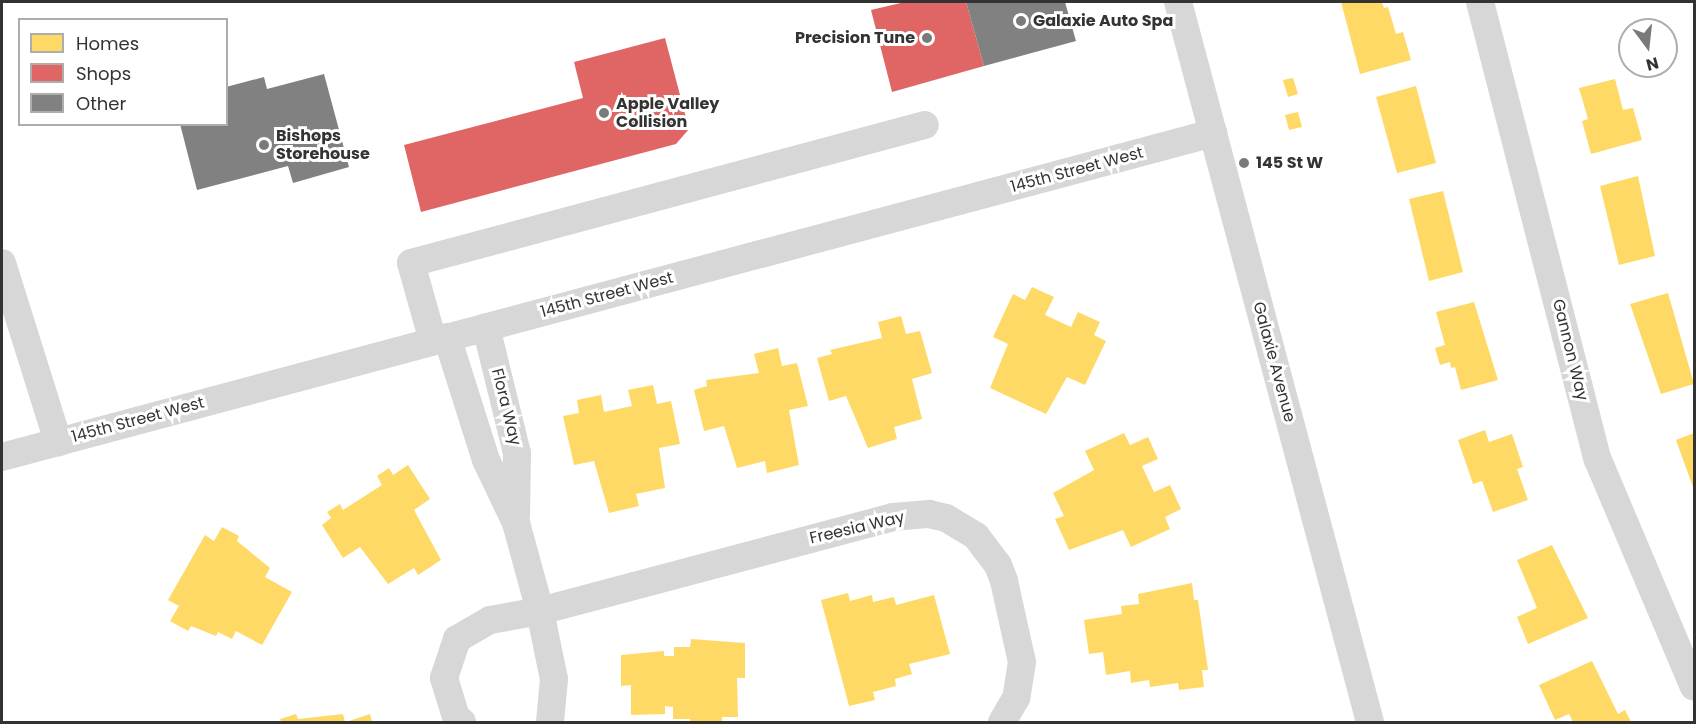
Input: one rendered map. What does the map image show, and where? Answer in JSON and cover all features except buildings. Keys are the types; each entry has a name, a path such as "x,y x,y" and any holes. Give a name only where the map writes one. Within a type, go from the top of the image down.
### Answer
{"street":[{"name":"Galaxie Avenue","path":"1178,2 1370,723"},
{"name":"Gannon Way","path":"1480,2 1598,460 1695,687"},
{"name":"Flora Way","path":"550,723 554,679 540,611 516,524 486,460 411,263 925,125"},
{"name":"145th Street West","path":"2,457 1213,133"},
{"path":"2,263 57,442"},
{"name":"Flora Way","path":"486,327 517,453 516,524"},
{"name":"Freesia Way","path":"540,611 893,517 929,514 946,518 976,536 998,565 1004,581 1022,662 1016,698 1002,723"},
{"path":"462,723 456,717 444,678 457,639 490,620 540,611"}],"place":[{"name":"Galaxie Auto Spa","path":"1021,21"},
{"name":"Precision Tune","path":"927,38"},
{"name":"Apple Valley Collision","path":"604,113"},
{"name":"Bishops Storehouse","path":"264,145"},
{"name":"145 St W","path":"1244,163"}]}
